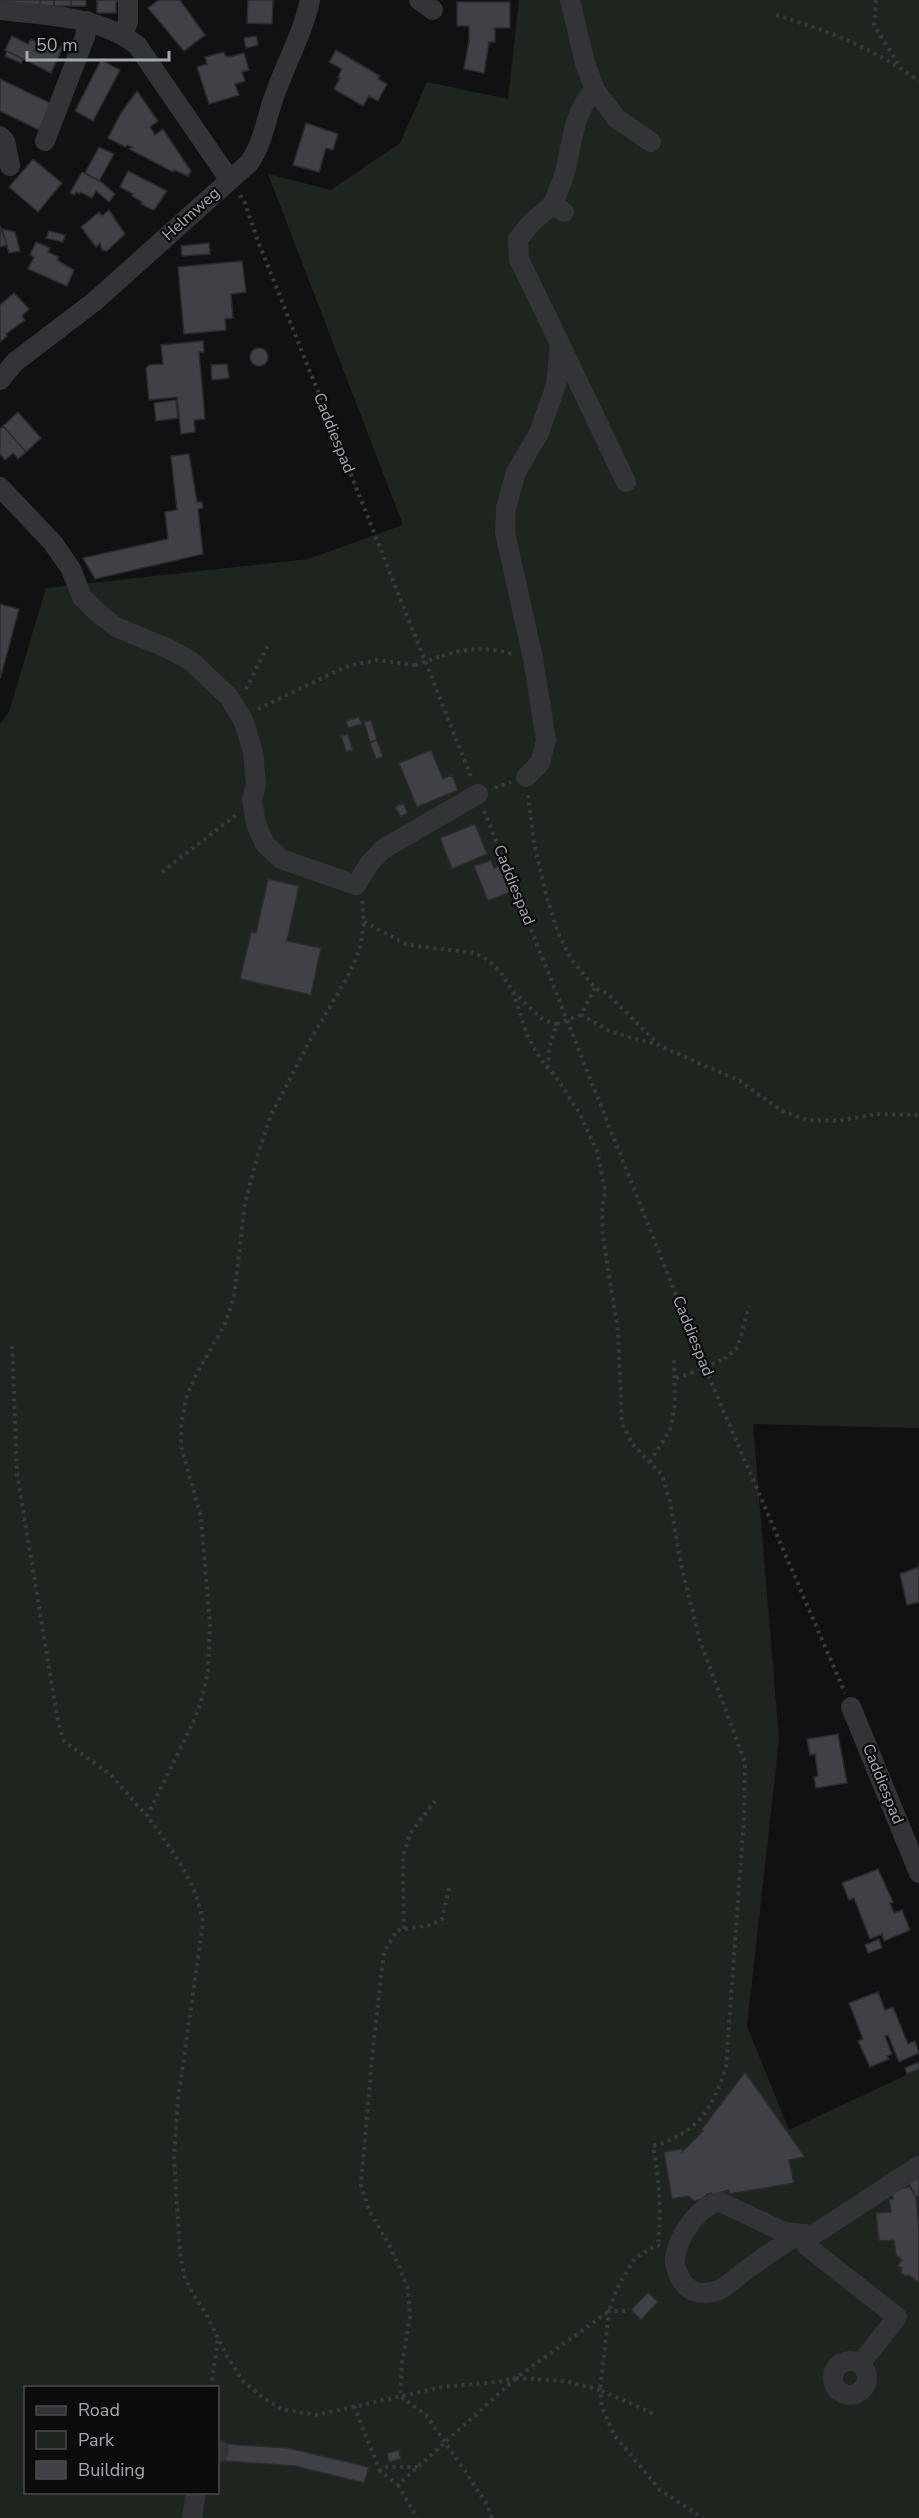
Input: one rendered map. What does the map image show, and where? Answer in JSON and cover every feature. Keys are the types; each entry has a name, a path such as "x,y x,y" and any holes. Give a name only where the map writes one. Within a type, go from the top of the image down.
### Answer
{"street":[{"path":"123,35 128,22 128,0"},
{"name":"Helmweg","path":"0,380 15,362 95,301 249,163 256,153 274,97 306,18 310,0"},
{"path":"570,0 585,63 595,90 616,118 651,142"},
{"path":"0,10 87,21 123,35 137,45 229,179"},
{"path":"45,141 85,37 87,21"},
{"path":"595,90 586,98 570,141 559,208 530,224 518,239 519,259 627,482"},
{"path":"0,136 5,141 10,166"},
{"path":"526,777 540,763 546,740 533,658 505,532 506,508 516,472 539,433 556,386 560,344"},
{"path":"0,487 53,543 71,569 82,597 97,612 116,627 169,649 191,661 229,697 239,713 253,752 256,784 252,800 256,824 265,844 281,859 356,885 369,864 383,849 477,794"},
{"name":"Caddiespad","path":"851,1707 919,1873"},
{"path":"798,2234 720,2290 704,2294 690,2291 682,2283 675,2260 681,2240 696,2216 710,2203 720,2202 784,2232 813,2235 919,2166"},
{"path":"798,2234 808,2247 897,2317 860,2364"},
{"path":"192,2518 196,2494"}],"path":[{"path":"876,0 874,25 901,67"},
{"path":"776,15 831,32 901,67 919,81"},
{"name":"Caddiespad","path":"229,179 245,203 256,236 705,1368 851,1707"},
{"path":"239,713 268,645"},
{"path":"239,713 345,667 376,660 415,665 463,649 483,647 533,658"},
{"path":"477,794 526,777 534,843 547,898 559,935 571,959 595,988 608,994 660,1046"},
{"path":"162,872 252,800"},
{"path":"147,1816 193,1723 208,1671 210,1626 201,1517 181,1446 181,1426 186,1398 195,1377 226,1322 234,1297 245,1203 256,1157 271,1115 309,1042 347,978 360,949 364,922 362,898 356,885"},
{"path":"364,922 408,945 475,953 489,960 513,992 527,1035 580,1114 597,1151 605,1190 602,1212 603,1237 618,1331 622,1424 634,1446 662,1475 670,1501 681,1565 699,1638 745,1762 744,1817 726,2067 717,2096 700,2121 680,2134 653,2146 660,2186 661,2218 657,2245"},
{"path":"513,992 539,1017 557,1024 581,1015 595,988"},
{"path":"581,1015 612,1032 660,1046 740,1081 782,1111 808,1120 837,1121 876,1114 918,1116"},
{"path":"548,1068 549,1048 557,1024"},
{"path":"676,1378 724,1359 738,1347 749,1306"},
{"path":"12,1346 17,1473 58,1722 64,1741 111,1775 147,1816 190,1880 201,1906 203,1923 178,2099 174,2158 180,2254 184,2275 227,2356 242,2380 262,2397 281,2409 316,2415 442,2387 516,2378 564,2381 600,2390 654,2414"},
{"path":"650,1462 670,1431 675,1404 674,1359"},
{"path":"404,1929 403,1856 410,1834 435,1801"},
{"path":"400,2396 402,2363 410,2317 408,2289 392,2250 369,2210 362,2185 373,2048 384,1952 397,1930 431,1924 442,1919 449,1888"},
{"path":"657,2245 677,2253"},
{"path":"657,2245 635,2258 616,2290 609,2311 600,2390 602,2407 614,2435 660,2490 703,2518"},
{"path":"398,2485 516,2378 609,2311 625,2311"},
{"path":"211,2386 218,2336"},
{"path":"400,2396 426,2415 488,2506 492,2518"},
{"path":"354,2406 380,2471 398,2485 417,2518"},
{"path":"380,2471 387,2467 418,2467"}],"green space":[{"path":"519,0 919,0 919,1428 753,1424 779,1740 747,2026 789,2130 919,2069 919,2518 0,2518 0,724 9,712 46,588 308,559 403,525 268,174 331,190 400,143 427,82 508,99"}],"building":[{"path":"40,0 40,6 0,1"},
{"path":"40,0 54,0 54,6 40,6"},
{"path":"54,0 71,0 71,6 54,6"},
{"path":"71,0 86,0 86,6 71,6"},
{"path":"97,0 124,0 124,2 116,2 116,13 97,13"},
{"path":"159,0 180,0 205,35 184,51 148,8"},
{"path":"248,0 273,0 272,24 247,23"},
{"path":"457,2 510,2 510,28 495,28 495,42 489,42 484,73 464,69 469,26 457,26"},
{"path":"12,36 28,44 31,39 59,49 63,47 51,73 5,50"},
{"path":"256,36 258,45 246,48 244,38"},
{"path":"336,50 380,76 378,79 387,84 378,101 369,96 363,106 334,89 342,69 329,62"},
{"path":"7,51 23,59 21,63 5,56"},
{"path":"224,52 225,56 229,57 244,53 249,70 242,72 245,81 235,84 239,95 209,104 197,67 207,64 205,57"},
{"path":"101,60 120,70 93,121 75,111"},
{"path":"0,79 52,104 39,130 0,111"},
{"path":"137,91 158,121 150,127 155,135 163,129 191,171 188,176 174,170 173,172 129,149 132,147 128,145 125,147 108,138 121,113"},
{"path":"306,123 338,134 333,150 326,148 319,172 293,165"},
{"path":"99,147 114,154 99,181 85,173"},
{"path":"33,159 62,183 38,212 9,187"},
{"path":"128,171 167,191 155,209 141,204 142,202 132,196 133,194 120,187"},
{"path":"82,172 100,181 115,194 109,202 96,191 92,198 80,192 74,195 70,193"},
{"path":"109,210 125,234 107,251 102,250 100,243 96,247 81,227 99,212 102,216"},
{"path":"0,226 7,245 0,247"},
{"path":"2,229 15,232 20,251 9,253"},
{"path":"49,231 65,235 63,242 46,238"},
{"path":"36,242 50,248 48,252 59,257 57,260 74,270 67,286 28,269 34,257 30,255"},
{"path":"209,243 210,254 182,256 181,246"},
{"path":"242,261 246,292 231,294 233,318 225,319 226,330 184,334 178,267"},
{"path":"14,293 29,309 22,316 25,320 6,334 7,336 0,342 0,305"},
{"path":"203,341 204,352 199,352 205,419 194,420 195,432 181,434 177,397 149,400 146,368 149,365 163,364 161,345"},
{"path":"259,348 265,351 268,357 265,363 259,366 253,363 250,357 253,351"},
{"path":"227,364 229,378 212,380 211,365"},
{"path":"176,400 178,418 156,421 154,403"},
{"path":"18,412 41,438 26,452 3,426"},
{"path":"3,426 26,452 18,459 13,453 5,460 0,454 0,429"},
{"path":"189,454 197,502 202,502 203,508 198,509 203,554 95,579 83,558 168,539 165,512 177,510 171,456"},
{"path":"0,604 19,609 0,679"},
{"path":"359,717 362,724 348,728 346,721"},
{"path":"371,720 377,740 370,742 364,722"},
{"path":"348,734 353,750 346,752 341,736"},
{"path":"377,740 383,757 376,759 370,743"},
{"path":"431,750 443,779 452,775 458,790 417,807 399,763"},
{"path":"403,803 408,813 401,817 395,807"},
{"path":"475,824 487,854 452,869 440,838"},
{"path":"491,860 494,868 499,866 510,892 488,901 474,866"},
{"path":"268,879 299,886 287,941 321,948 311,995 240,979 251,932 256,933"},
{"path":"919,1567 919,1602 907,1605 900,1574"},
{"path":"838,1734 847,1783 816,1788 814,1777 818,1776 815,1754 810,1755 807,1739"},
{"path":"878,1869 893,1902 890,1903 894,1913 902,1910 910,1930 884,1941 882,1934 870,1939 854,1898 849,1900 842,1883"},
{"path":"879,1939 882,1948 868,1953 865,1945"},
{"path":"878,1992 885,2010 893,2007 908,2044 915,2041 919,2053 899,2062 888,2035 885,2036 892,2054 887,2056 889,2059 870,2067 858,2041 863,2039 849,2003"},
{"path":"919,2062 919,2069 907,2074 905,2068"},
{"path":"745,2072 805,2157 789,2160 794,2183 729,2194 729,2190 712,2195 711,2193 703,2199 694,2201 688,2196 672,2199 664,2152 682,2149 682,2152 703,2131 701,2130"},
{"path":"919,2174 919,2196 916,2197 907,2179"},
{"path":"910,2187 916,2197 919,2227 919,2283 909,2275 901,2273 902,2268 897,2266 902,2260 896,2255 894,2240 879,2241 876,2213 891,2212 889,2199 893,2199 892,2190"},
{"path":"648,2292 658,2302 641,2320 631,2310"},
{"path":"225,2444 288,2448 369,2467 364,2483 295,2466 225,2461"},
{"path":"399,2450 401,2459 389,2462 387,2453"}]}
